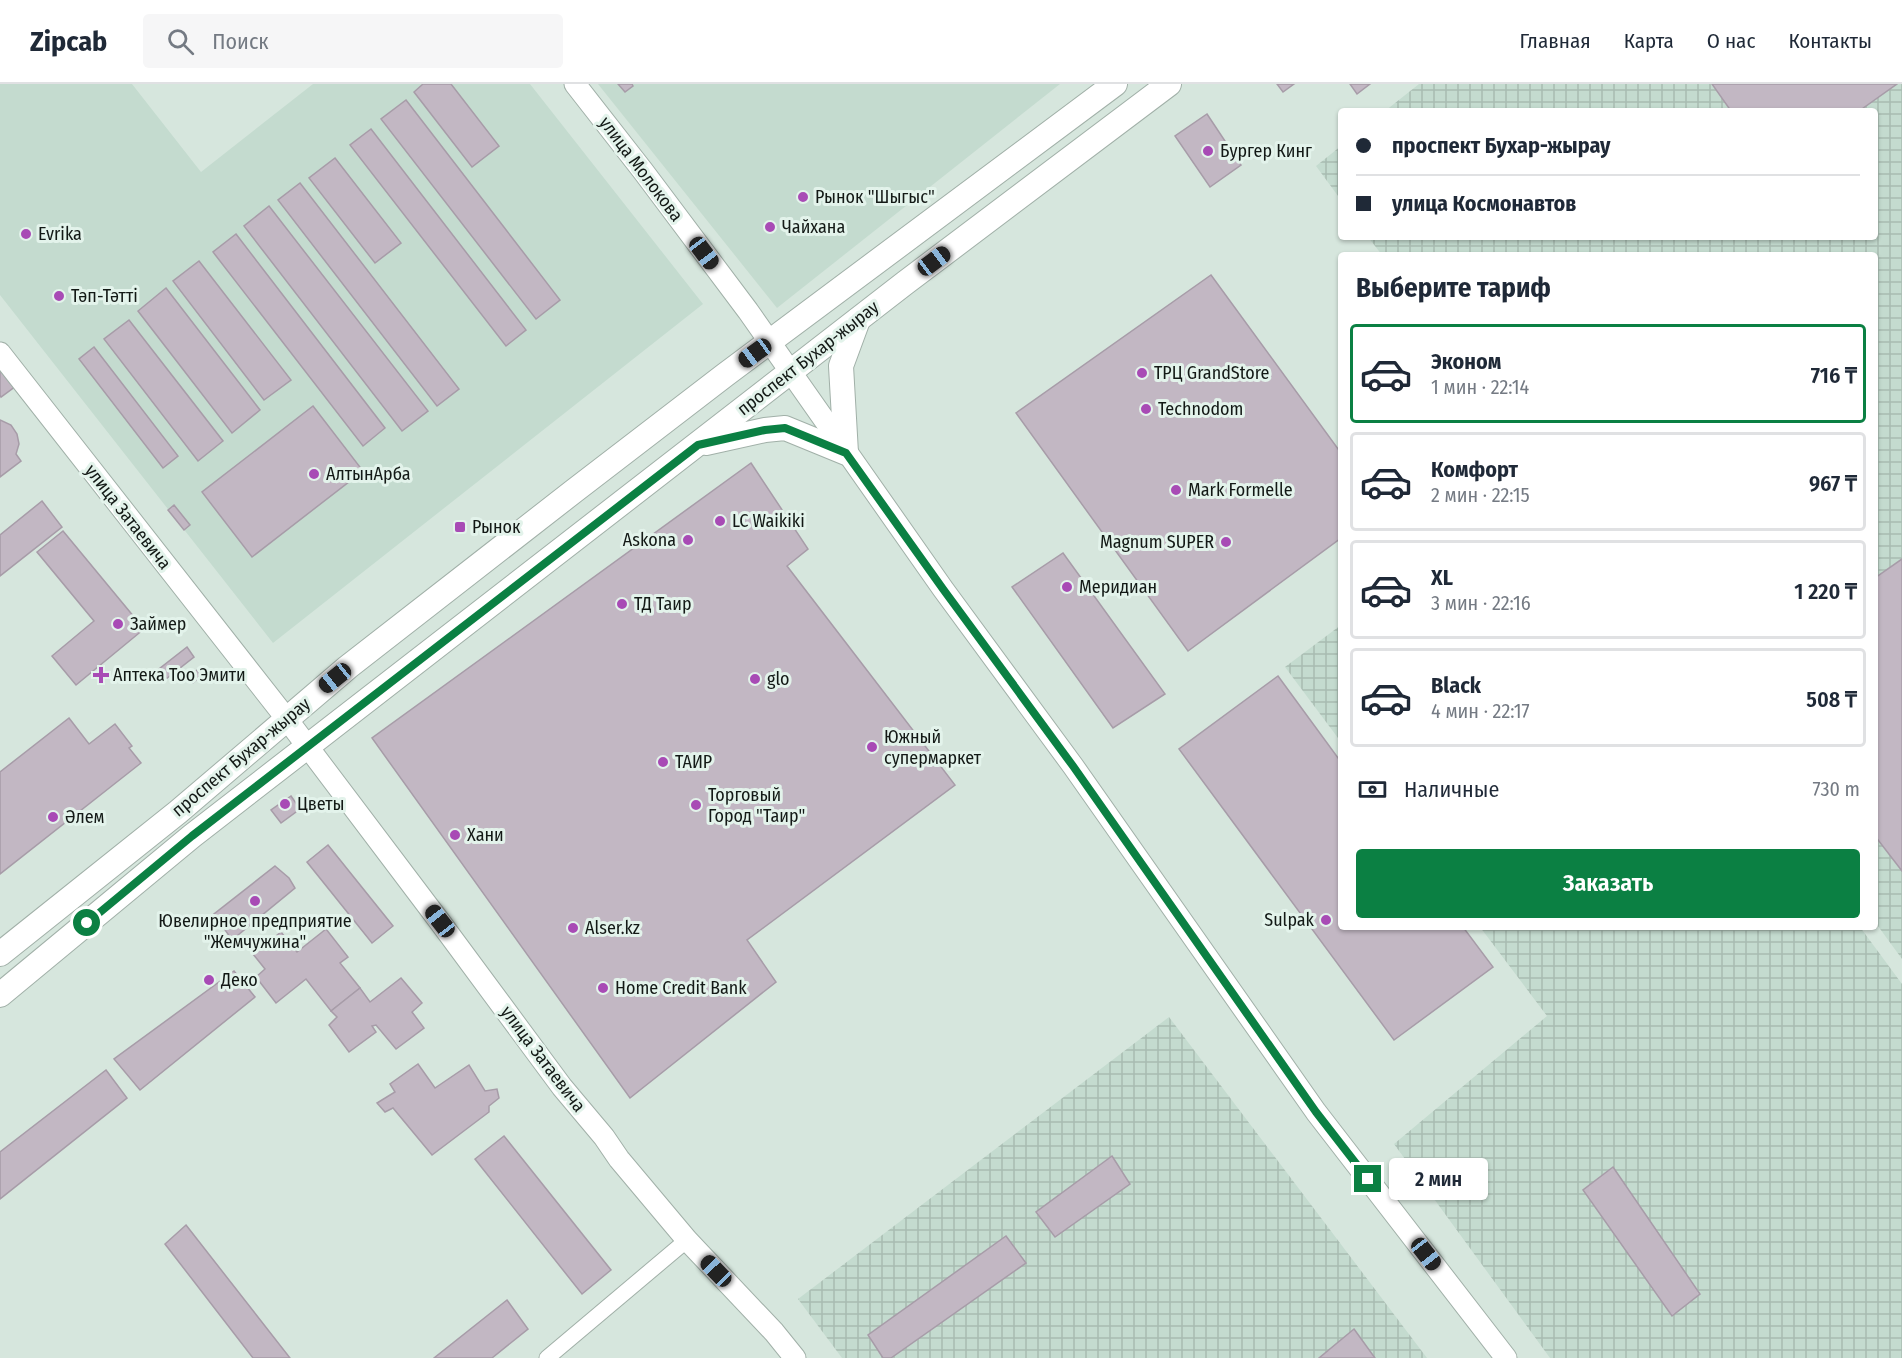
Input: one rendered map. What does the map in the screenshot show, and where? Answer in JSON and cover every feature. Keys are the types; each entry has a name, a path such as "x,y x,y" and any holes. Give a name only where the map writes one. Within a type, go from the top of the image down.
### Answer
{"main road":[{"name":"проспект Бухар-жырау","path":"0,954 178,812 348,667 770,342 1115,84"},
{"name":"проспект Бухар-жырау","path":"0,995 192,836 858,320 1169,84"},
{"path":"698,445 765,430 785,428 846,453 841,366 858,320"}],"street":[{"name":"улица Молокова","path":"575,84 644,171 770,342 846,453 1073,766 1316,1112 1505,1357"},
{"name":"улица Затаевича","path":"0,353 286,718 562,1087 687,1240 774,1332 795,1358"},
{"path":"547,1358 687,1240"}],"shaded area":[{"name":"АлтынАрба","path":"0,84 132,84 201,172 313,84 530,84 703,304 273,643 0,295"},
{"name":"Рынок \"Шыгыс\"","path":"598,84 1060,84 777,308"},
{"path":"1419,84 1902,84 1902,959 1878,926 1878,252 1380,252 1370,240 1878,240 1878,108 1389,108"},
{"path":"1338,148 1338,196 1316,166"},
{"path":"1338,627 1338,738 1285,667"},
{"path":"1482,930 1862,930 1902,984 1902,1358 1550,1358 1394,1144 1547,1016"},
{"path":"1169,1017 1427,1358 842,1358 798,1299"}],"building":[{"path":"423,84 451,84 499,146 472,167 414,92"},
{"path":"618,84 632,84 633,86 625,92"},
{"path":"1277,84 1294,84 1283,92"},
{"path":"1350,84 1370,84 1357,94"},
{"path":"1712,84 1897,84 1863,108 1729,108"},
{"path":"406,100 560,300 536,319 381,119"},
{"name":"Бургер Кинг","path":"1207,114 1241,165 1210,187 1175,136"},
{"path":"371,129 526,330 506,346 350,145"},
{"path":"335,158 401,243 375,263 309,178"},
{"path":"300,183 459,389 437,406 278,200"},
{"path":"269,206 428,411 402,431 244,226"},
{"path":"236,234 385,428 363,446 213,252"},
{"path":"199,261 291,380 264,400 173,281"},
{"path":"1211,275 1338,449 1338,540 1188,651 1016,413"},
{"path":"166,288 260,410 232,433 138,311"},
{"path":"129,320 223,441 198,461 104,339"},
{"path":"94,347 178,456 163,468 79,359"},
{"path":"0,358 20,383 1,397 0,395"},
{"path":"313,406 363,471 252,557 202,492"},
{"path":"0,420 11,425 17,434 19,444 16,454 21,461 0,477"},
{"name":"ТАИР","path":"751,463 808,549 787,566 955,785 747,940 776,982 630,1098 372,738"},
{"path":"42,501 62,527 0,576 0,535"},
{"path":"174,505 190,525 184,530 168,510"},
{"path":"63,531 144,629 76,685 52,656 94,621 37,552"},
{"path":"1063,553 1165,694 1113,728 1012,587"},
{"path":"1902,559 1902,871 1878,840 1878,576"},
{"path":"187,647 194,657 166,679 159,669"},
{"path":"197,670 201,676 193,683 188,677"},
{"path":"1278,676 1338,758 1338,930 1465,930 1493,967 1394,1040 1179,749"},
{"path":"69,718 89,744 115,724 132,746 129,748 141,763 0,874 0,772"},
{"path":"291,796 300,809 281,823 271,810"},
{"path":"328,845 393,926 372,943 307,862"},
{"name":"Ювелирное предприятие \"Жемчужина\"","path":"275,866 289,878 295,888 232,940 214,914"},
{"path":"326,929 348,957 340,963 360,988 331,1011 306,979 276,1003 256,977 265,969 253,954 281,932 297,952"},
{"path":"234,971 255,997 140,1090 114,1059"},
{"path":"401,978 422,1003 412,1012 424,1028 396,1049 376,1025 372,1026 376,1032 349,1052 329,1025 337,1017 331,1011 360,988 370,1002"},
{"path":"418,1064 435,1088 469,1065 485,1091 497,1089 499,1098 489,1106 489,1112 432,1155 393,1108 385,1112 377,1103 395,1092 390,1084"},
{"path":"106,1070 127,1098 0,1199 0,1152"},
{"path":"504,1136 611,1270 582,1294 475,1159"},
{"path":"1112,1156 1130,1184 1055,1237 1036,1212"},
{"path":"1613,1167 1700,1294 1672,1316 1583,1190"},
{"path":"186,1225 290,1358 253,1358 165,1244"},
{"path":"1006,1236 1026,1263 891,1358 883,1358 868,1335"},
{"path":"507,1300 528,1329 492,1358 434,1358"},
{"path":"1354,1329 1375,1358 1319,1358"}],"place":[{"name":"Бургер Кинг","path":"1208,151"},
{"name":"Рынок \"Шыгыс\"","path":"803,197"},
{"name":"Чайхана","path":"770,227"},
{"name":"Evrika","path":"26,234"},
{"name":"Тәп-Тәтті","path":"59,296"},
{"name":"ТРЦ GrandStore","path":"1142,373"},
{"name":"Technodom","path":"1146,409"},
{"name":"АлтынАрба","path":"314,474"},
{"name":"Mark Formelle","path":"1176,490"},
{"name":"LC Waikiki","path":"720,521"},
{"name":"Рынок","path":"460,527"},
{"name":"Askona","path":"688,540"},
{"name":"Magnum SUPER","path":"1226,542"},
{"name":"Меридиан","path":"1067,587"},
{"name":"ТД Таир","path":"622,604"},
{"name":"Займер","path":"118,624"},
{"name":"Аптека Тоо Эмити","path":"101,675"},
{"name":"glo","path":"755,679"},
{"name":"Южный супермаркет","path":"872,747"},
{"name":"ТАИР","path":"663,762"},
{"name":"Цветы","path":"285,804"},
{"name":"Торговый Город \"Таир\"","path":"696,805"},
{"name":"Әлем","path":"53,817"},
{"name":"Хани","path":"455,835"},
{"name":"Ювелирное предприятие \"Жемчужина\"","path":"255,901"},
{"name":"Sulpak","path":"1326,920"},
{"name":"Alser.kz","path":"573,928"},
{"name":"Деко","path":"209,980"},
{"name":"Home Credit Bank","path":"603,988"}],"route":[{"path":"87,923 192,836 698,445 765,430 785,428 846,453 1073,766 1316,1112 1368,1179"}]}
